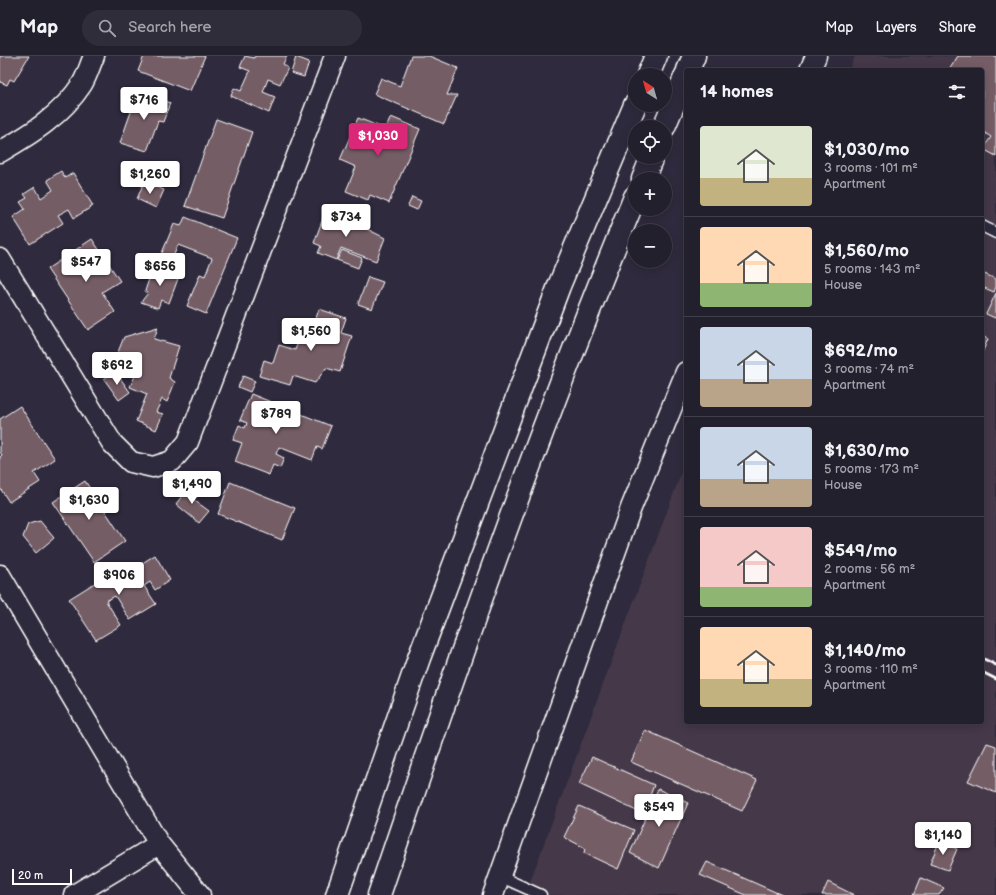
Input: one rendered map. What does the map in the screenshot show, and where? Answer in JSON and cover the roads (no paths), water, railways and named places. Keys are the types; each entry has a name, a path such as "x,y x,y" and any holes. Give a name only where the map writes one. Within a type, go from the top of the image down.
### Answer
{"highway":[{"path":"651,68 656,56"},
{"path":"689,68 694,56"},
{"path":"667,120 684,80"},
{"path":"337,895 418,658 559,286 632,112"},
{"path":"379,895 454,672 595,294 628,214"}],"street":[{"path":"0,152 36,130 66,105 83,83 94,56"},
{"path":"0,259 112,443 131,462 153,468 172,462 188,442 335,56"},
{"path":"811,68 816,56"},
{"path":"494,895 499,876 631,508 684,377"},
{"path":"0,575 163,851 185,895"},
{"path":"74,895 163,851"},
{"path":"163,851 200,895"}],"lane":[{"path":"984,227 996,233"},
{"path":"499,876 541,895"}],"railway":[{"path":"984,659 996,665"},
{"path":"984,673 996,679"}]}
